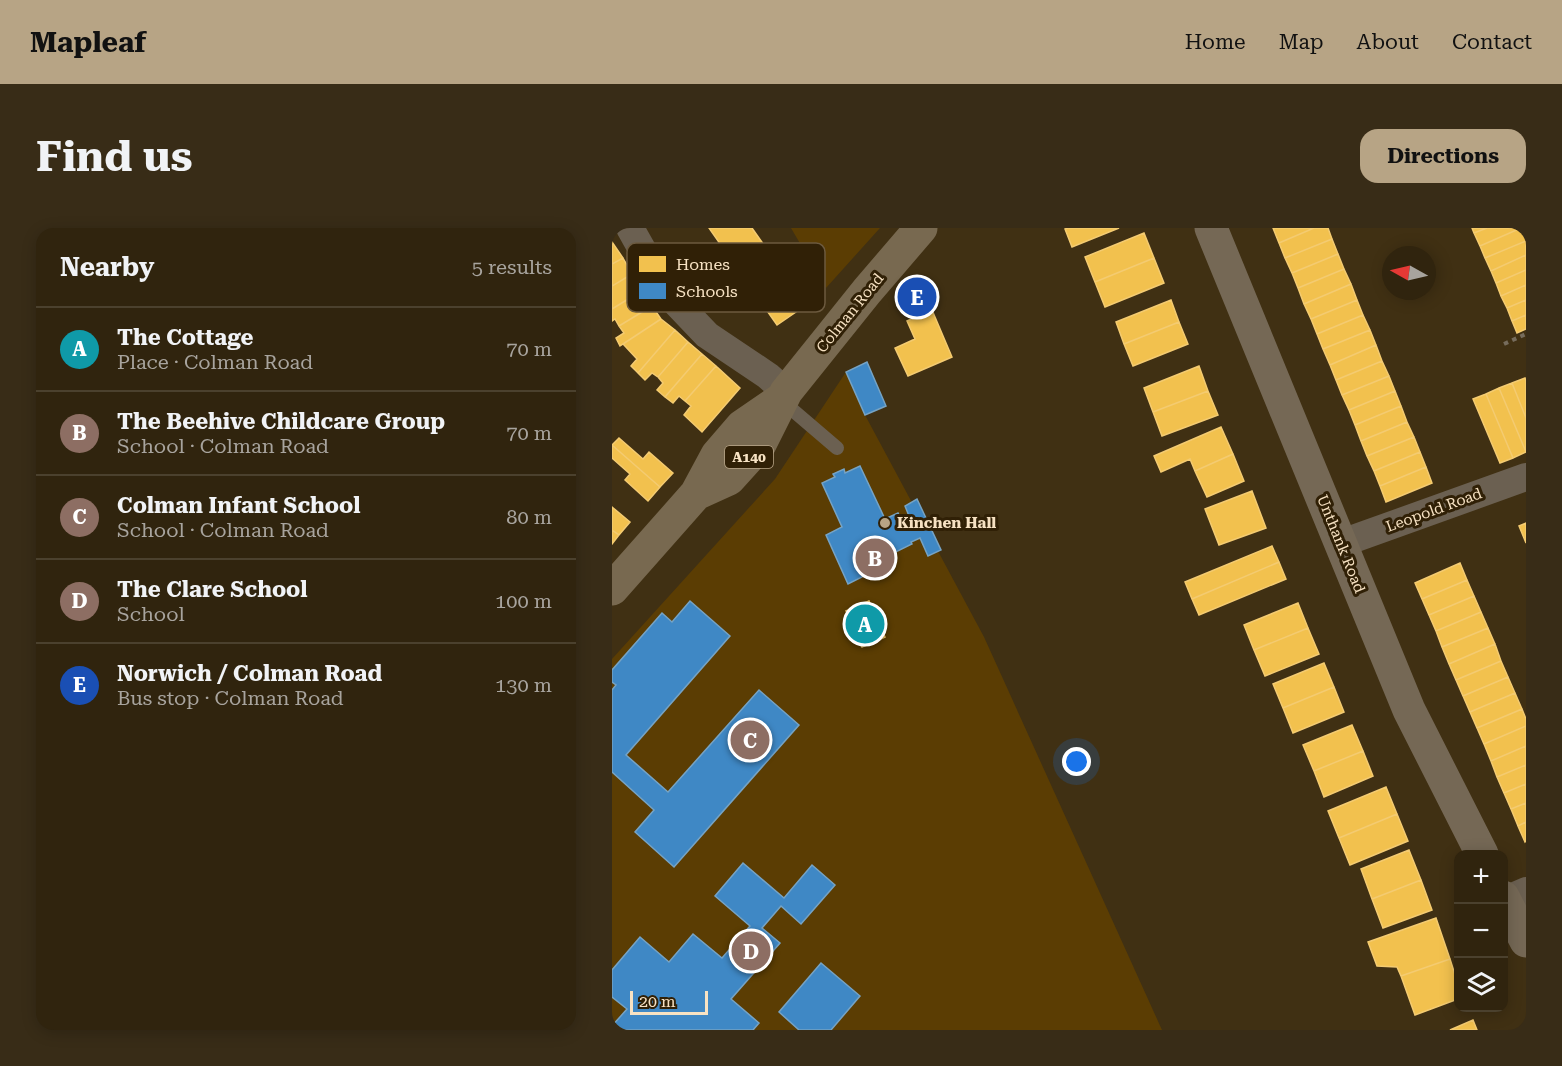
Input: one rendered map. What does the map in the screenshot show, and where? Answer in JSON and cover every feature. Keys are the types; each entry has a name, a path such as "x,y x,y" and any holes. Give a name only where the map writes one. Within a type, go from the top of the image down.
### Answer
{"highway":[{"name":"Colman Road","path":"612,589 696,494 717,454 742,426 783,396 921,228"}],"street":[{"path":"630,228 638,243"},
{"name":"Unthank Road","path":"1212,228 1409,710 1479,850"},
{"path":"686,312 708,335 768,376 783,396"},
{"name":"Leopold Road","path":"1342,543 1526,477"},
{"path":"1512,896 1526,941"}],"lane":[{"path":"783,396 837,448"}],"path":[{"path":"1504,344 1526,334"}],"shaded area":[{"path":"791,228 880,228 826,288 825,243 800,243"},
{"path":"846,372 865,415 984,637 1162,1030 612,1030 612,659 775,479"}],"building: Homes":[{"path":"709,228 752,228 763,243 720,243"},
{"path":"1119,228 1072,247 1065,229"},
{"path":"1273,228 1314,228 1279,243"},
{"path":"1314,228 1328,228 1332,239 1285,258 1279,243"},
{"path":"1472,228 1487,228 1474,233"},
{"path":"1487,228 1521,228 1480,246 1474,233"},
{"path":"1521,228 1526,228 1526,241 1485,258 1480,246"},
{"path":"1144,233 1154,258 1095,282 1085,257"},
{"path":"1332,239 1338,254 1292,273 1285,258"},
{"path":"1526,241 1526,255 1491,271 1485,258"},
{"path":"612,242 623,258 612,264"},
{"path":"1338,254 1344,269 1298,288 1292,273"},
{"path":"1526,255 1526,270 1496,283 1491,271"},
{"path":"623,258 627,265 627,277 612,286 612,264"},
{"path":"1154,258 1164,283 1105,307 1095,282"},
{"path":"1344,269 1351,284 1304,304 1298,288"},
{"path":"1526,270 1526,285 1501,296 1496,283"},
{"path":"627,277 627,300 612,309 612,286"},
{"path":"1351,284 1357,300 1311,319 1304,304"},
{"path":"1526,285 1526,300 1507,308 1501,296"},
{"path":"627,300 627,312 642,312 619,326 615,319 612,321 612,309"},
{"path":"1171,300 1179,322 1124,344 1116,322"},
{"path":"1357,300 1363,315 1317,334 1311,319"},
{"path":"1526,300 1526,315 1512,321 1507,308"},
{"path":"932,310 952,357 908,376 895,348 915,339 907,321"},
{"path":"642,312 656,312 661,319 620,346 616,338 624,333 619,326"},
{"path":"768,312 796,312 777,325"},
{"path":"1363,315 1370,330 1323,349 1317,334"},
{"path":"1526,315 1526,329 1517,333 1512,321"},
{"path":"661,319 675,330 638,373 631,366 637,359 623,344"},
{"path":"1179,322 1188,344 1133,366 1124,344"},
{"path":"675,330 688,342 658,377 652,373 645,380 638,373"},
{"path":"1370,330 1376,345 1330,365 1323,349"},
{"path":"688,342 702,354 665,397 657,390 663,383 658,377"},
{"path":"1376,345 1382,361 1336,380 1330,365"},
{"path":"702,354 716,366 685,401 679,396 673,403 665,397"},
{"path":"1382,361 1389,376 1342,395 1336,380"},
{"path":"716,366 740,388 702,432 684,415 691,406 685,401"},
{"path":"1199,366 1208,391 1153,412 1144,388"},
{"path":"1389,376 1395,391 1349,410 1342,395"},
{"path":"1525,378 1526,381 1526,418 1512,383"},
{"path":"1512,383 1526,418 1526,452 1499,388"},
{"path":"1499,388 1526,452 1513,458 1486,394"},
{"path":"1208,391 1218,415 1162,436 1153,412"},
{"path":"1395,391 1401,406 1355,425 1349,410"},
{"path":"1486,394 1513,458 1500,463 1473,399"},
{"path":"1401,406 1407,422 1361,441 1355,425"},
{"path":"1407,422 1414,437 1367,456 1361,441"},
{"path":"1221,427 1233,454 1195,471 1190,459 1161,472 1154,456"},
{"path":"1414,437 1420,452 1374,471 1367,456"},
{"path":"619,438 643,459 649,452 673,473 660,487 612,445"},
{"path":"612,445 660,487 648,501 625,480 630,474 612,458"},
{"path":"1420,452 1426,467 1380,486 1374,471"},
{"path":"1233,454 1244,481 1207,497 1195,471"},
{"path":"1426,467 1432,483 1386,502 1380,486"},
{"path":"1252,491 1266,528 1219,545 1205,509"},
{"path":"612,507 630,522 619,535 612,530"},
{"path":"1526,523 1526,543 1519,526"},
{"path":"612,530 619,535 612,544"},
{"path":"1272,546 1279,562 1192,599 1185,582"},
{"path":"1279,562 1286,579 1199,615 1192,599"},
{"path":"1460,563 1467,580 1422,599 1415,583"},
{"path":"1467,580 1474,596 1429,615 1422,599"},
{"path":"1474,596 1481,612 1436,631 1429,615"},
{"path":"869,601 885,637 862,647 846,611"},
{"path":"1298,603 1308,628 1254,650 1244,625"},
{"path":"1481,612 1488,628 1442,647 1436,631"},
{"path":"1308,628 1319,654 1265,676 1254,650"},
{"path":"1488,628 1495,644 1449,664 1442,647"},
{"path":"1495,644 1501,661 1456,680 1449,664"},
{"path":"1501,661 1508,677 1463,696 1456,680"},
{"path":"1324,663 1334,687 1283,708 1273,684"},
{"path":"1508,677 1515,693 1470,712 1463,696"},
{"path":"1334,687 1344,712 1293,733 1283,708"},
{"path":"1515,693 1522,709 1477,728 1470,712"},
{"path":"1522,709 1526,726 1484,744 1477,728"},
{"path":"1352,725 1363,751 1314,771 1303,745"},
{"path":"1526,726 1526,746 1491,761 1484,744"},
{"path":"1526,746 1526,765 1497,777 1491,761"},
{"path":"1363,751 1373,776 1324,797 1314,771"},
{"path":"1526,765 1526,784 1504,793 1497,777"},
{"path":"1526,784 1526,803 1511,809 1504,793"},
{"path":"1386,787 1397,814 1339,838 1328,811"},
{"path":"1526,803 1526,822 1518,826 1511,809"},
{"path":"1397,814 1408,841 1350,865 1339,838"},
{"path":"1526,822 1526,841 1525,842 1518,826"},
{"path":"1409,850 1421,880 1372,899 1361,869"},
{"path":"1421,880 1432,910 1383,928 1372,899"},
{"path":"1436,918 1450,959 1401,976 1397,967 1377,966 1368,942"},
{"path":"1450,959 1454,972 1454,1000 1415,1015 1401,976"},
{"path":"1473,1020 1477,1030 1450,1030"}],"building: Schools":[{"path":"867,362 886,406 865,415 846,372"},
{"name":"Kinchen Hall","path":"860,466 885,519 898,513 901,519 909,516 905,506 917,499 941,550 928,556 920,538 865,567 868,574 848,584 826,535 842,527 822,483 835,477 833,474 844,469 845,473"},
{"path":"690,601 730,636 626,755 668,792 759,690 799,725 674,867 635,832 654,810 612,772 612,690 616,685 612,682 612,670 662,613 672,622"},
{"path":"743,863 784,898 812,865 835,885 801,924 781,906 762,928 780,943 731,999 759,1023 753,1030 612,1030 612,1026 627,1009 612,997 612,970 640,937 669,962 693,934 722,958 750,926 715,896"},
{"path":"821,963 860,996 831,1030 799,1030 779,1012"}],"place":[{"name":"Norwich / Colman Road","path":"917,297"},
{"name":"Kinchen Hall","path":"885,523"},
{"name":"The Beehive Childcare Group","path":"875,558"},
{"name":"The Cottage","path":"865,624"},
{"name":"Colman Infant School","path":"750,740"},
{"name":"The Clare School","path":"751,951"}]}
